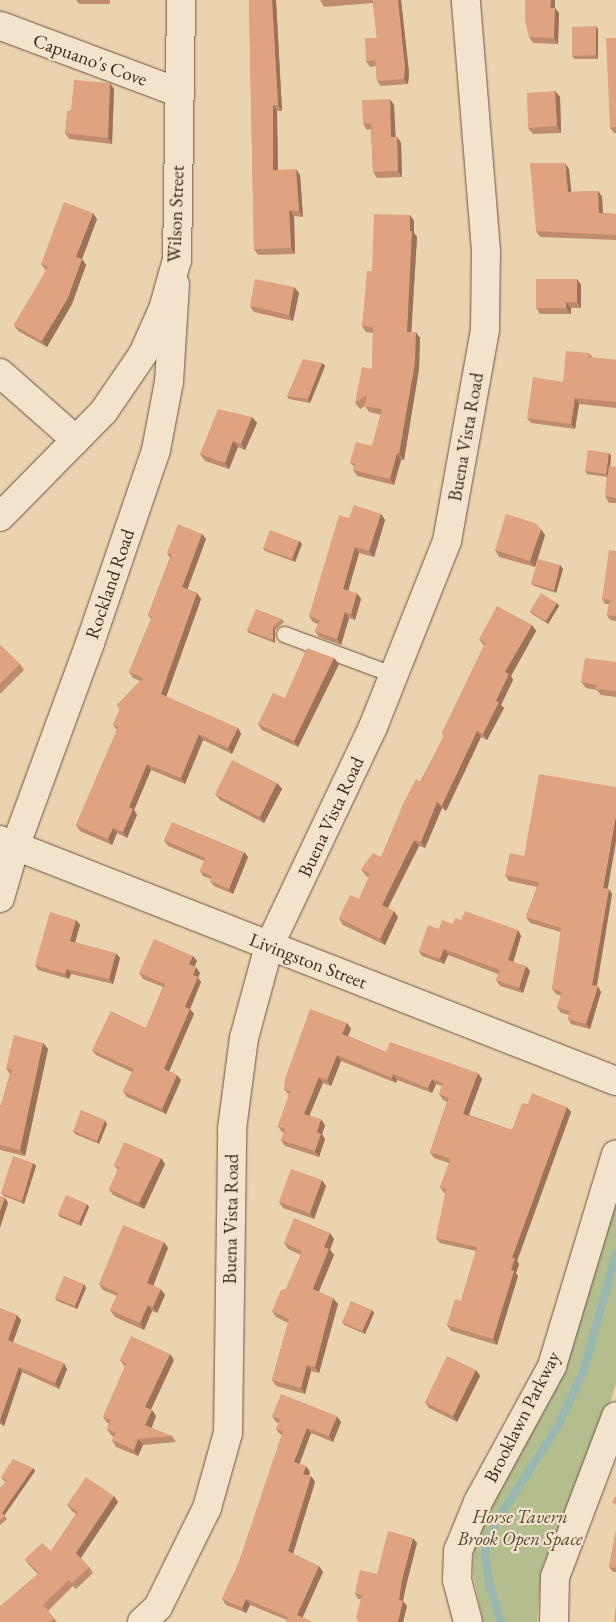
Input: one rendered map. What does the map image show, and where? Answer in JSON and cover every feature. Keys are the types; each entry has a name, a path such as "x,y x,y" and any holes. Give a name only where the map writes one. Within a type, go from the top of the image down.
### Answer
{"street":[{"name":"Wilson Street","path":"0,517 104,411 143,354 163,309 177,260 181,0"},
{"name":"Buena Vista Road","path":"142,1622 158,1607 207,1508 228,1434 232,1129 244,1038 269,946 373,727 448,541 485,329 485,242 466,0"},
{"name":"Capuano's Cove","path":"1,26 180,93"},
{"name":"Rockland Road","path":"0,898 7,844 90,643 156,450 169,382 177,260"},
{"path":"0,373 76,440"},
{"name":"Livingston Street","path":"7,844 616,1081"},
{"name":"Brooklawn Parkway","path":"468,1622 457,1580 458,1551 478,1502 552,1366 616,1154"},
{"path":"554,1622 554,1576 616,1416"}],"lane":[{"path":"284,634 394,675"}],"green space":[{"name":"Horse Tavern Brook Open Space","path":"616,1198 616,1384 611,1400 541,1571 537,1622 483,1622 473,1574 474,1544"}],"building":[{"path":"249,0 272,0 278,105 273,105 273,170 296,169 299,211 289,210 291,248 254,249"},
{"path":"373,0 398,0 405,67 404,79 377,81 375,60 366,61 365,38 377,38"},
{"path":"525,0 551,0 550,8 555,8 554,38 529,37 525,20"},
{"path":"596,26 596,55 572,56 572,27"},
{"path":"606,38 616,38 616,127 610,128"},
{"path":"74,80 110,83 108,138 65,133 67,111 71,110"},
{"path":"555,91 557,126 528,128 527,93"},
{"path":"390,99 391,137 397,137 398,171 373,172 371,123 363,124 362,100"},
{"path":"530,163 565,163 568,192 598,191 599,213 616,214 616,235 536,231"},
{"path":"64,202 93,213 76,257 82,259 68,298 42,341 14,325 48,267 41,264"},
{"path":"374,214 410,215 410,231 412,231 407,332 416,332 415,363 399,454 397,453 390,479 353,470 355,464 350,462 356,442 372,446 382,409 364,406 367,395 355,403 362,367 372,369 373,327 362,326 367,271 372,271"},
{"path":"255,279 294,287 289,315 250,306"},
{"path":"536,279 577,279 577,302 566,302 566,308 536,308"},
{"path":"566,351 589,353 589,357 616,360 616,402 575,398 571,424 527,418 533,377 563,382"},
{"path":"303,359 322,363 308,399 287,396"},
{"path":"218,409 252,417 241,444 233,441 225,463 200,454"},
{"path":"588,450 609,453 606,474 585,471"},
{"path":"609,466 616,467 616,498 605,496"},
{"path":"354,505 381,514 369,551 355,547 343,589 357,593 351,614 345,612 337,639 315,631 320,620 309,616 339,515 349,518"},
{"path":"506,514 535,523 541,529 530,561 495,550"},
{"path":"178,524 202,534 182,587 197,593 161,694 238,728 228,748 199,734 181,778 147,764 129,807 133,809 123,832 113,828 108,839 76,825 118,727 113,725 120,708 117,705 143,678 129,672 152,617 148,615 172,555 167,553"},
{"path":"270,530 299,541 292,559 263,548"},
{"path":"609,550 616,551 616,616 607,615 610,600 602,599"},
{"path":"538,559 560,565 554,590 531,583"},
{"path":"541,593 557,603 546,621 530,611"},
{"path":"497,606 532,625 505,672 509,674 496,701 499,702 483,734 477,731 442,805 437,802 421,842 414,840 382,905 394,911 380,939 339,918 350,895 359,899 370,874 361,869 373,853 381,857 404,802 416,779 421,782 485,643 479,639"},
{"path":"256,609 282,619 273,627 273,640 247,630"},
{"path":"0,645 20,664 0,684"},
{"path":"307,648 334,658 294,741 258,724 273,693 285,698"},
{"path":"585,658 616,662 616,691 596,689 597,685 581,682"},
{"path":"232,760 277,783 260,817 215,794"},
{"path":"539,774 616,787 616,815 603,888 609,889 592,985 598,986 586,1024 568,1019 570,1011 557,1007 562,992 552,989 561,928 526,917 539,882 505,875 510,853 524,856"},
{"path":"172,822 244,852 229,889 210,881 212,876 200,871 205,858 164,840"},
{"path":"465,911 518,930 508,960 526,966 519,988 496,980 500,970 444,949 440,959 419,951 428,925 439,929 442,920 453,924 455,918 461,920"},
{"path":"50,912 76,920 70,941 116,953 109,979 67,969 65,974 35,965"},
{"path":"154,939 193,956 189,964 196,967 193,975 198,977 185,1007 190,1009 164,1069 177,1075 162,1109 123,1091 134,1069 92,1050 111,1011 146,1028 165,984 139,973"},
{"path":"310,1009 347,1023 342,1034 386,1052 390,1042 478,1073 463,1114 512,1130 522,1103 528,1104 532,1093 567,1107 512,1258 515,1258 511,1270 514,1271 493,1339 447,1325 455,1299 461,1301 477,1247 436,1238 446,1189 440,1187 451,1159 430,1152 449,1098 439,1094 443,1083 432,1079 428,1088 393,1074 392,1078 337,1055 327,1080 319,1077 304,1114 321,1119 317,1132 321,1134 315,1151 281,1140 285,1129 278,1126 290,1091 284,1089 285,1079"},
{"path":"14,1035 43,1043 20,1150 0,1145 0,1105 12,1070 6,1068"},
{"path":"81,1110 105,1120 97,1141 73,1131"},
{"path":"124,1142 161,1158 139,1203 109,1189 119,1167 114,1165"},
{"path":"13,1156 33,1163 22,1201 1,1193"},
{"path":"291,1169 322,1180 310,1213 279,1202"},
{"path":"66,1195 87,1204 79,1222 58,1214"},
{"path":"0,1196 5,1197 0,1211"},
{"path":"294,1218 330,1233 324,1247 329,1249 313,1289 333,1298 315,1367 307,1365 301,1388 272,1380 289,1319 272,1311 281,1290 286,1289 302,1251 284,1243"},
{"path":"123,1225 164,1242 147,1283 161,1289 153,1307 148,1305 140,1323 110,1310 118,1293 99,1284"},
{"path":"64,1276 84,1284 75,1306 55,1298"},
{"path":"351,1301 372,1310 362,1331 342,1322"},
{"path":"0,1308 17,1315 8,1340 64,1363 55,1383 19,1367 0,1420"},
{"path":"131,1336 170,1354 145,1407 152,1410 145,1425 172,1436 138,1439 134,1450 112,1440 116,1433 107,1429 111,1420 103,1417 126,1364 120,1360"},
{"path":"447,1356 476,1370 453,1416 425,1402"},
{"path":"281,1394 337,1416 329,1436 307,1428 294,1462 306,1466 303,1474 311,1476 288,1551 319,1566 297,1615 311,1622 286,1622 288,1617 246,1599 242,1608 222,1599 239,1562 283,1431 276,1429 280,1419 272,1416"},
{"path":"13,1459 33,1468 2,1513 5,1516 0,1520 0,1488 7,1481 1,1477"},
{"path":"86,1477 114,1496 76,1553 89,1567 72,1583 69,1580 43,1605 54,1618 50,1622 0,1622 0,1606 39,1573 25,1559 42,1543 51,1551 78,1512 67,1505"},
{"path":"616,1495 616,1505 612,1502"},
{"path":"388,1531 413,1538 402,1580 399,1600 403,1601 398,1622 359,1622 356,1618 362,1595 355,1593 360,1570 377,1574"},
{"path":"616,1531 616,1568 609,1567"},
{"path":"616,1605 616,1622 614,1622"}],"waterway":[{"path":"501,1622 489,1582 485,1553 496,1522 558,1426 584,1370 616,1254"}]}
